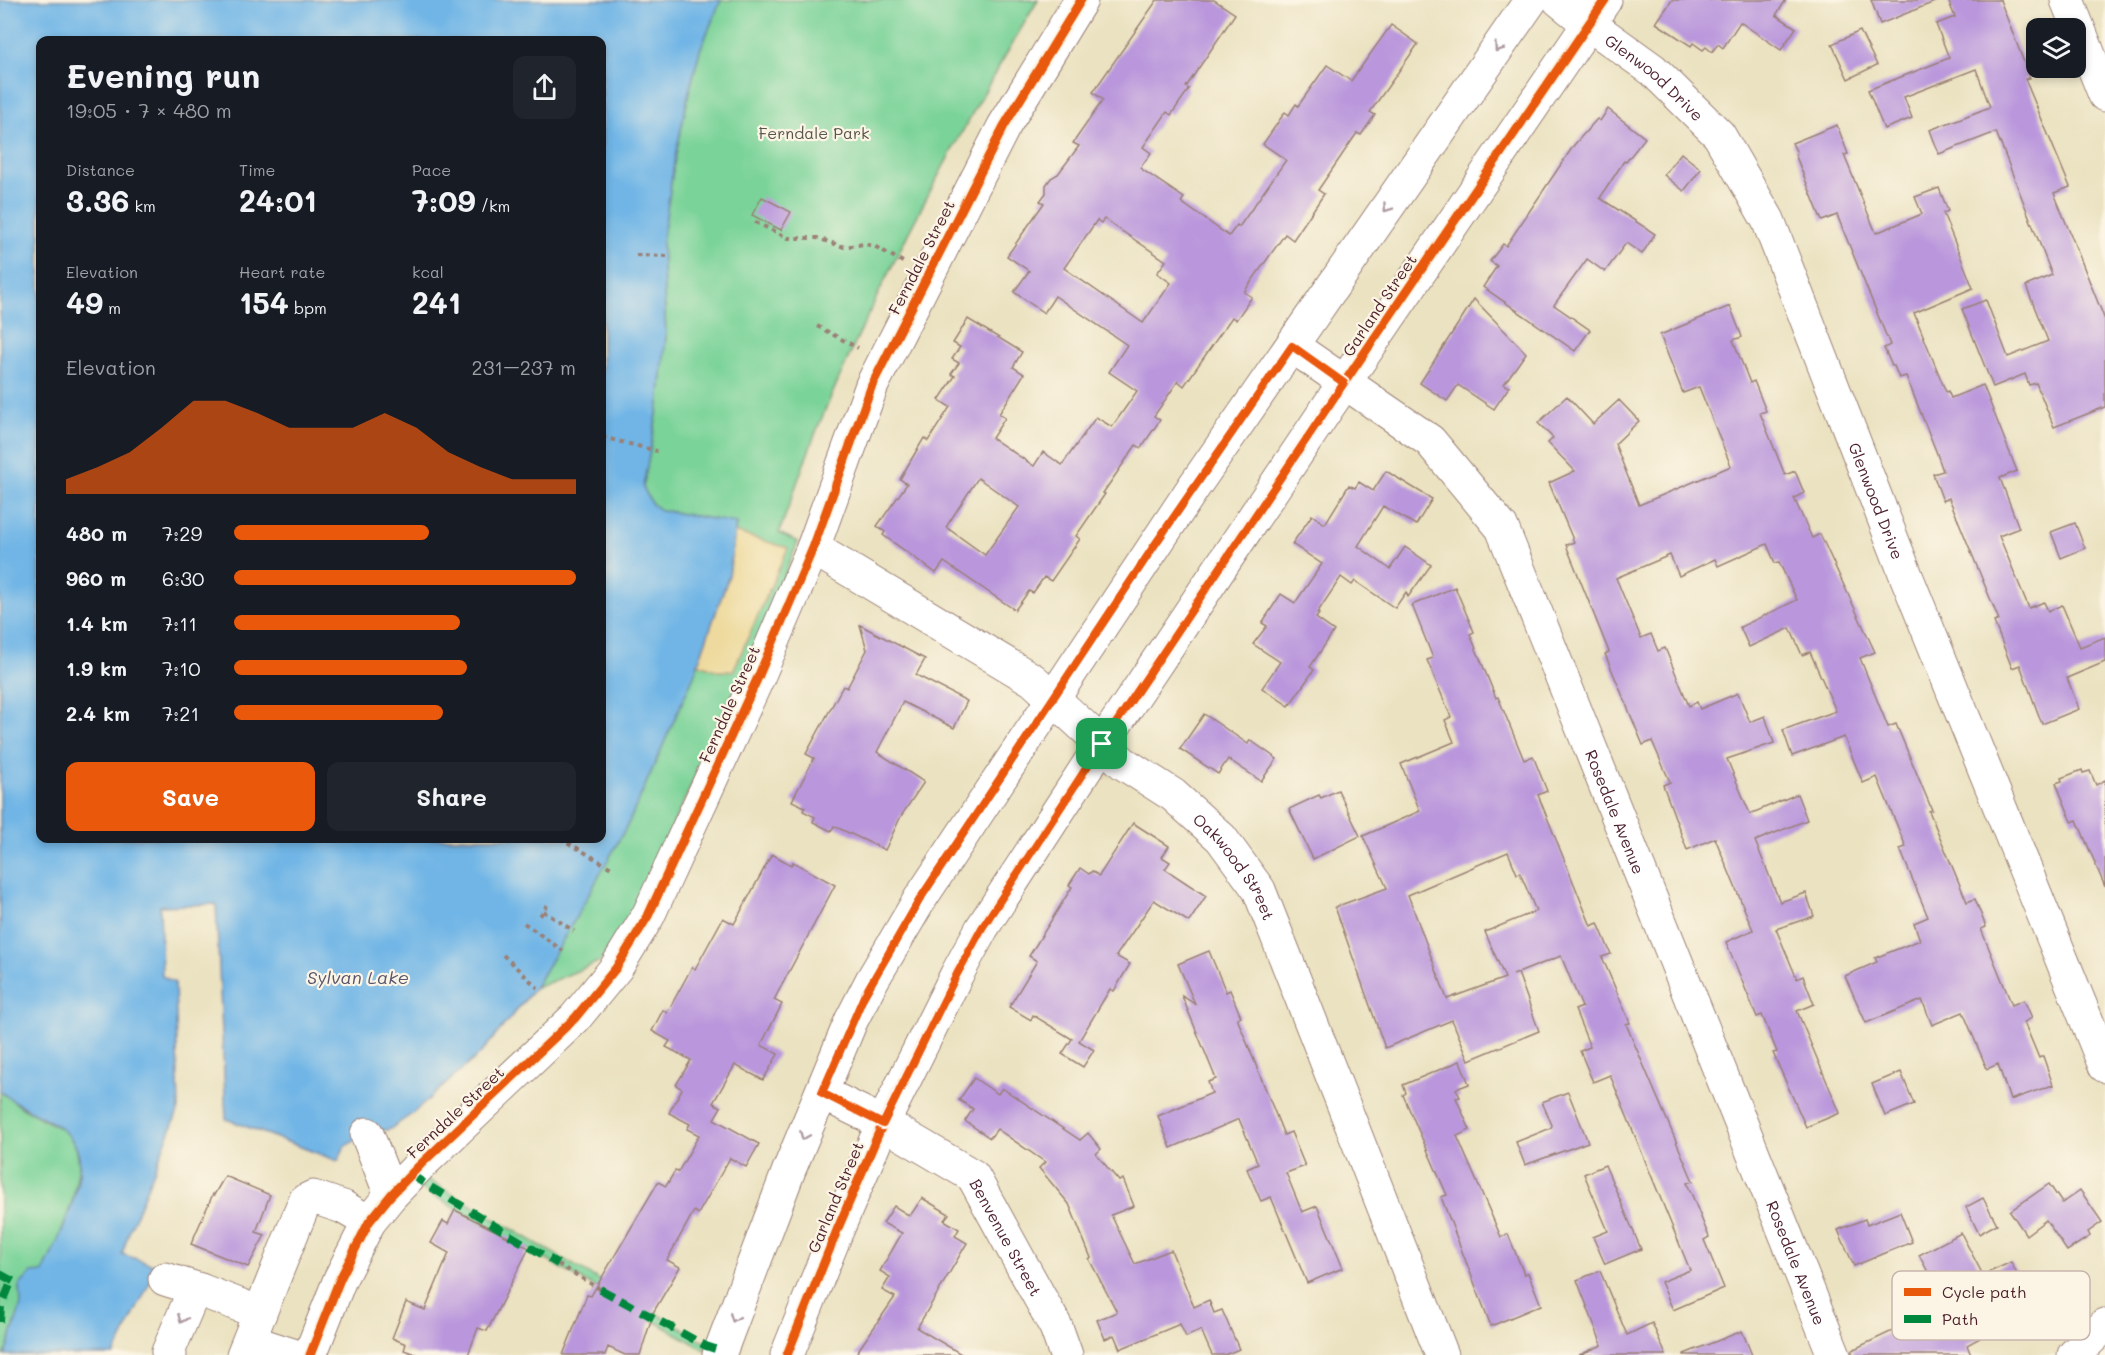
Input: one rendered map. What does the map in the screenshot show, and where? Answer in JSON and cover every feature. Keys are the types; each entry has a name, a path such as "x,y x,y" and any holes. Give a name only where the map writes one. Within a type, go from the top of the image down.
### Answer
{"street":[{"name":"Ferndale Street","path":"310,1355 340,1279 369,1222 421,1164 575,1018 616,968 648,916 759,675 813,549 872,386 1004,126 1081,0"},
{"path":"719,1355 789,1170 851,1021 920,899 1195,485 1531,0"},
{"name":"Glenwood Drive","path":"1559,0 1597,12 1719,135 1768,220 1907,578 2105,1066"},
{"path":"2067,0 2105,94"},
{"name":"Garland Street","path":"787,1355 883,1124 982,928 1102,744 1344,383 1597,12"},
{"name":"Rosedale Avenue","path":"1292,346 1430,441 1502,528 1834,1355"},
{"name":"Oakwood Street","path":"813,549 1033,680 1102,744 1173,795 1221,838 1259,890 1442,1355"},
{"name":"Benvenue Street","path":"822,1093 883,1124 973,1176 1056,1327 1066,1355"},
{"path":"367,1134 391,1195"},
{"path":"251,1336 305,1201 313,1197 343,1206 369,1222"},
{"path":"165,1279 200,1290 251,1336 292,1355"},
{"path":"170,1355 168,1352 193,1293 200,1290"},
{"path":"2090,1339 2105,1324"},
{"path":"2074,1355 2089,1340"}],"path":[{"path":"755,222 788,238 817,238 844,247 864,244 874,246 898,259"},
{"path":"636,255 667,256"},
{"path":"817,326 856,347"},
{"path":"606,438 657,451"},
{"path":"569,843 613,869"},
{"path":"540,916 547,905"},
{"path":"543,911 574,932"},
{"path":"524,923 563,951"},
{"path":"503,955 538,988"},
{"path":"558,1264 600,1288"}],"green space":[{"name":"Ferndale Park","path":"721,0 1038,0 920,209 842,372 813,440 779,533 798,542 752,655 632,913 601,961 534,989 629,822 694,675 729,575 736,523 660,510 652,504 643,487 659,404 666,337 662,243 674,163 700,50"},
{"path":"0,1091 24,1109 60,1128 70,1137 77,1149 79,1165 73,1199 58,1241 43,1272 20,1285 21,1305 5,1355 0,1355"},
{"path":"423,1177 707,1343 705,1350 415,1185"}],"sand":[{"path":"734,532 788,548 733,671 718,671 698,663 729,575"}],"water":[{"name":"Sylvan Lake","path":"0,0 721,0 700,50 674,163 662,243 666,337 659,404 643,487 652,504 660,510 736,523 729,575 694,675 629,822 534,989 482,1052 412,1114 390,1129 367,1134 345,1146 338,1161 226,1119 216,904 160,906 162,976 175,983 179,1109 122,1254 169,1270 150,1282 114,1355 5,1355 21,1305 20,1285 31,1273 43,1272 49,1260 75,1193 79,1161 76,1146 64,1131 14,1102 0,1091"}],"building":[{"path":"1157,0 1214,0 1235,14 1186,87 1189,89 1171,115 1167,112 1143,147 1151,153 1140,168 1184,198 1181,202 1229,236 1237,225 1239,227 1286,160 1263,144 1285,112 1289,115 1296,104 1298,106 1327,65 1351,81 1391,25 1418,44 1370,112 1375,115 1361,135 1357,133 1318,190 1324,194 1293,240 1285,234 1244,292 1252,297 1236,320 1232,317 1184,386 1178,381 1154,416 1160,420 1141,448 1136,445 1103,493 1105,494 1076,536 1080,539 1051,581 1044,577 1033,593 1029,591 1015,610 944,562 936,573 883,535 885,532 877,526 907,484 900,479 924,438 928,441 950,407 939,400 955,376 951,374 959,363 952,359 960,347 953,343 968,319 1022,352 1013,367 1024,374 999,414 1005,418 992,438 1034,466 1043,452 1062,465 1096,417 1112,427 1137,391 1109,372 1127,345 1055,296 1044,313 1014,292 1029,271 1007,256 1044,203 1040,201 1046,193 1046,185 1058,174 1079,146 1073,143 1103,100 1093,92","holes":["1104,219 1166,261 1157,273 1171,283 1143,323 1064,268 1097,220 1101,223","978,478 1019,507 985,555 946,527"]},
{"path":"1672,0 1786,0 1776,15 1796,28 1781,50 1740,22 1723,48 1718,44 1712,52 1706,47 1703,50 1693,43 1691,46 1656,23"},
{"path":"1871,0 1937,0 1937,1 1880,24"},
{"path":"1948,0 2000,0 2026,68 2026,78 2030,78 2025,79 2070,187 2054,193 2105,320 2105,407 2054,427 2036,383 2029,385 2025,374 1993,387 1962,309 1986,300 2008,357 2048,341 2026,286 2052,275 1996,132 1939,154 1930,130 1990,107 1976,69 1904,97 1912,118 1884,129 1868,90 1949,58 1936,24 1955,17"},
{"path":"1860,31 1877,65 1848,79 1832,44"},
{"path":"1608,109 1645,138 1626,162 1624,161 1600,198 1655,234 1642,254 1626,243 1605,272 1587,259 1554,305 1590,330 1575,351 1483,287 1497,266 1490,261 1503,244 1506,246 1574,145 1597,119 1600,121"},
{"path":"1837,125 1848,154 1844,155 1876,233 1922,214 1915,197 1939,188 1948,211 1943,213 1973,288 1914,313 1946,392 1948,391 1951,398 1983,385 2017,471 2000,478 2019,528 1999,536 2029,608 2044,602 2048,611 2062,605 2080,647 2105,637 2105,662 2067,678 2079,709 2042,724 2020,665 2012,668 1994,622 1999,620 1949,498 1943,501 1933,474 1943,471 1936,451 1906,376 1899,378 1884,348 1890,345 1837,215 1822,221 1795,154 1797,153 1792,143"},
{"path":"1681,153 1701,169 1684,191 1664,175"},
{"path":"762,197 791,212 781,230 752,215"},
{"path":"1474,299 1526,353 1504,384 1509,387 1494,409 1458,385 1447,401 1420,383"},
{"path":"1730,306 1742,337 1733,340 1750,383 1754,381 1766,411 1760,413 1785,475 1795,471 1804,493 1794,498 1812,538 1820,534 1875,652 1860,658 1888,727 1896,724 1967,902 1975,899 1986,927 1981,929 2012,1005 2024,1000 2032,1018 2024,1022 2039,1058 2043,1056 2053,1085 2010,1100 1998,1064 1987,1069 1963,1012 1932,1025 1922,1000 1866,1023 1845,976 1877,962 1875,958 1920,940 1914,923 1928,917 1900,849 1906,847 1877,777 1863,783 1844,737 1792,756 1783,730 1836,711 1810,652 1802,655 1790,628 1749,647 1740,627 1797,600 1779,562 1775,563 1767,544 1718,566 1715,559 1679,576 1670,555 1616,578 1641,638 1651,634 1658,651 1665,648 1689,706 1697,702 1700,709 1738,693 1750,722 1765,716 1774,743 1727,759 1750,814 1797,794 1807,820 1755,841 1780,902 1806,893 1814,916 1776,929 1797,979 1803,976 1814,1004 1797,1011 1840,1113 1806,1127 1773,1053 1777,1052 1762,1015 1757,1017 1726,942 1753,930 1715,838 1687,850 1663,785 1670,782 1652,741 1643,745 1605,654 1609,652 1566,545 1574,542 1549,483 1575,471 1548,443 1553,438 1538,423 1567,396 1593,424 1619,400 1639,421 1615,444 1639,505 1731,466 1699,387 1683,393 1660,335"},
{"path":"1386,471 1432,499 1416,525 1383,506 1358,546 1390,569 1405,547 1431,565 1408,597 1406,592 1395,608 1355,581 1352,585 1341,577 1316,618 1334,631 1310,667 1314,670 1289,706 1262,688 1280,662 1253,644 1267,626 1262,623 1281,594 1295,603 1322,564 1292,544 1312,515 1325,524 1349,485 1355,488 1359,482 1373,491"},
{"path":"2075,523 2085,548 2061,558 2051,532"},
{"path":"1455,587 1474,632 1470,634 1524,760 1533,756 1547,791 1538,795 1591,926 1598,923 1611,954 1602,957 1630,1023 1626,1024 1693,1181 1687,1183 1709,1237 1704,1240 1724,1288 1673,1310 1661,1282 1690,1270 1610,1075 1593,1082 1580,1051 1590,1047 1575,1010 1582,1007 1561,956 1518,973 1539,1031 1469,1060 1452,1020 1385,1048 1335,907 1387,888 1363,836 1420,811 1401,764 1454,742 1445,720 1451,717 1427,660 1433,658 1412,605","holes":["1508,852 1517,874 1520,873 1536,911 1485,932 1505,978 1447,999 1408,895"]},
{"path":"860,625 925,659 916,675 967,701 954,728 903,702 877,752 924,782 901,816 885,850 834,826 831,831 813,822 815,817 803,811 805,807 792,801 814,758 806,754 843,686 847,688 867,650"},
{"path":"1204,714 1248,744 1250,740 1277,759 1261,781 1228,759 1218,774 1180,749"},
{"path":"2082,770 2083,773 2090,771 2096,785 2105,780 2105,887 2077,820 2072,822 2056,783 2062,781 2061,778"},
{"path":"1338,790 1360,836 1313,859 1289,809 1319,795 1321,798"},
{"path":"1133,823 1169,846 1162,857 1170,862 1165,869 1206,896 1189,922 1154,900 1116,956 1130,964 1114,991 1110,989 1079,1041 1094,1050 1083,1067 1062,1054 1072,1039 1033,1015 1031,1020 1009,1007 1037,961 1029,956 1072,887 1069,885 1080,868 1089,874 1092,871 1099,876"},
{"path":"772,854 791,865 793,862 835,885 774,1000 782,1004 761,1045 778,1054 763,1080 735,1065 713,1103 721,1107 714,1119 759,1144 746,1167 730,1158 698,1214 694,1211 667,1260 680,1267 654,1311 640,1355 625,1355 608,1347 605,1355 563,1355 587,1295 591,1296 658,1182 666,1186 675,1171 678,1172 699,1135 687,1129 690,1124 669,1113 682,1089 676,1085 691,1060 666,1047 670,1041 652,1031 663,1010 667,1013 692,967 695,969 723,918 734,924"},
{"path":"1209,951 1226,992 1230,990 1241,1017 1237,1018 1284,1135 1291,1132 1305,1166 1286,1173 1302,1212 1317,1206 1343,1268 1307,1283 1271,1197 1261,1201 1247,1169 1258,1164 1239,1119 1171,1148 1158,1116 1212,1093 1208,1082 1216,1079 1182,996 1195,1004 1178,964"},
{"path":"1460,1061 1469,1084 1456,1089 1460,1097 1456,1098 1470,1130 1457,1136 1501,1237 1508,1234 1524,1274 1528,1273 1541,1305 1491,1326 1441,1197 1447,1195 1403,1095 1406,1093 1403,1085"},
{"path":"1901,1072 1914,1104 1885,1116 1872,1084"},
{"path":"974,1078 998,1094 1002,1088 1080,1140 1088,1133 1101,1149 1096,1154 1119,1181 1123,1179 1134,1206 1111,1215 1135,1264 1171,1250 1194,1307 1209,1300 1214,1313 1222,1310 1239,1349 1225,1355 1212,1355 1201,1330 1186,1337 1180,1324 1120,1349 1114,1335 1105,1339 1097,1320 1117,1312 1089,1259 1091,1258 1069,1204 1039,1168 1045,1162 997,1129 990,1138 965,1121 973,1109 959,1100"},
{"path":"1568,1092 1588,1142 1525,1165 1516,1142 1551,1128 1552,1125 1542,1102"},
{"path":"1605,1165 1641,1249 1605,1264 1593,1237 1608,1231 1584,1174"},
{"path":"225,1176 270,1195 256,1232 265,1235 248,1267 191,1244 213,1194"},
{"path":"2049,1184 2062,1203 2080,1190 2102,1222 2088,1232 2090,1236 2067,1251 2046,1220 2026,1235 2010,1211"},
{"path":"922,1198 949,1214 944,1220 959,1229 955,1236 967,1243 917,1328 963,1355 855,1355 895,1297 882,1290 890,1277 880,1271 902,1233 883,1223 894,1206 910,1216"},
{"path":"1983,1198 1997,1224 1979,1234 1966,1207"},
{"path":"455,1210 529,1248 487,1331 478,1328 468,1355 418,1355 404,1350 406,1344 392,1338 406,1302 425,1310 449,1253 431,1243 443,1221 448,1224"},
{"path":"1900,1212 1912,1242 1854,1266 1838,1230 1865,1219 1867,1225"},
{"path":"1961,1233 1981,1271 1927,1271 1919,1255"},
{"path":"2011,1262 2015,1271 1992,1271"},
{"path":"1600,1271 1627,1335 1652,1323 1666,1355 1579,1355 1602,1345 1577,1280"},
{"path":"1742,1331 1752,1355 1684,1355 1684,1354"},
{"path":"1892,1331 1892,1340 1976,1340 1967,1345 1971,1355 1852,1355 1852,1350"}],"marked path":[{"path":"412,1174 558,1264"},
{"path":"0,1274 20,1285"},
{"path":"0,1322 1,1307 12,1280"},
{"path":"600,1289 706,1346 721,1351"}],"cycle path":[{"path":"310,1355 340,1279 369,1222 421,1164 575,1018 616,968 648,916 759,675 813,548 872,385 1004,126 1081,0"},
{"path":"787,1355 883,1123 982,928 1102,744 1344,383 1605,0"}],"route":[{"path":"1292,346 1344,383 1102,744 982,928 883,1124 822,1093 851,1021 920,899 1195,485 1292,346"}]}
